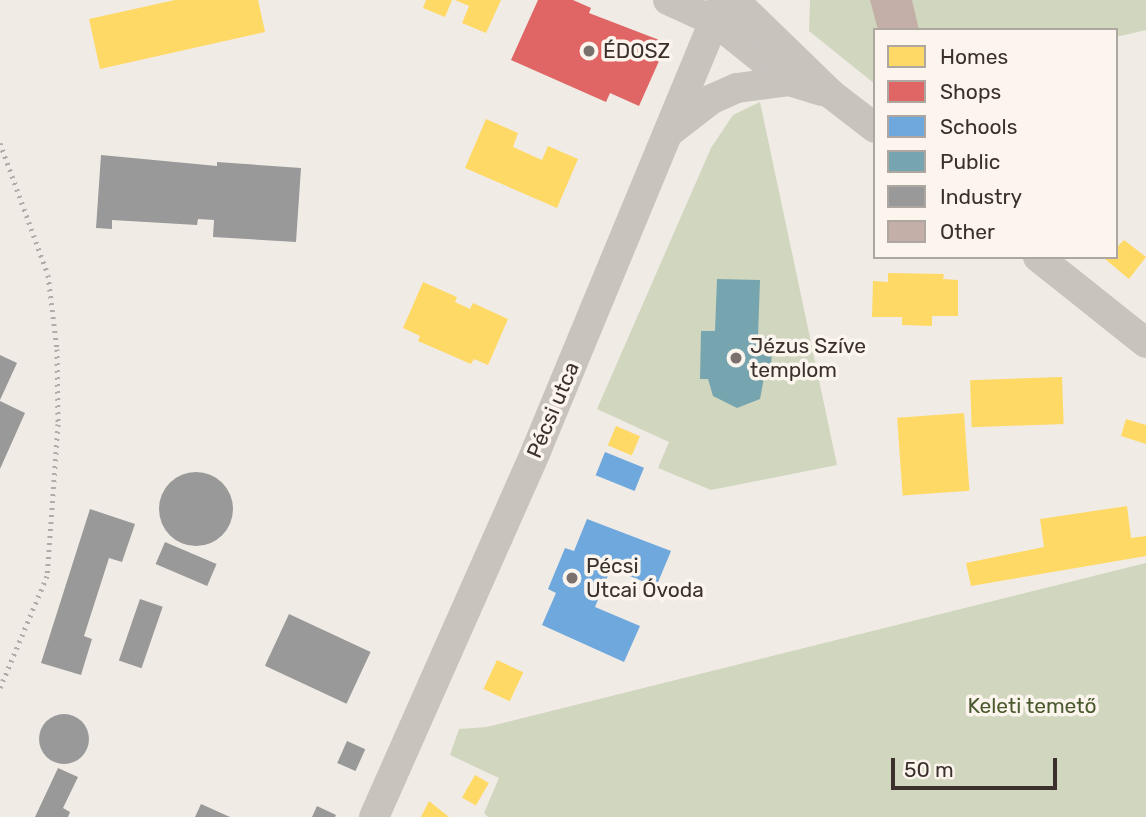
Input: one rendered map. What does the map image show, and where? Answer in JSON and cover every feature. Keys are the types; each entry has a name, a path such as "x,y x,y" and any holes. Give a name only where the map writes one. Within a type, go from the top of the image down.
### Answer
{"street":[{"path":"668,0 724,7 873,126"},
{"path":"724,7 789,81"},
{"name":"Pécsi utca","path":"374,817 536,451 724,7"},
{"path":"669,133 725,93 789,81 831,93"},
{"path":"1041,259 1146,343"}],"green space":[{"path":"810,0 1146,0 1146,30 1118,37 1118,28 873,28 873,82 809,31"},
{"path":"760,102 837,465 711,490 658,468 669,442 597,409 711,148 733,115"},
{"name":"Keleti temető","path":"1146,563 1146,817 488,817 484,813 499,778 450,755 459,729 487,727"}],"building: Homes":[{"path":"175,0 258,0 265,32 100,69 89,19"},
{"path":"426,0 452,0 445,17 423,8"},
{"path":"455,0 501,0 486,33 462,23 469,6"},
{"path":"486,119 518,133 513,147 542,160 548,146 578,159 557,208 465,168"},
{"path":"1124,240 1146,257 1129,279 1105,259 1118,259 1118,246"},
{"path":"888,273 944,274 943,279 958,280 958,316 932,316 932,326 902,325 902,317 872,317 873,281 888,282"},
{"path":"423,282 457,297 455,302 470,309 473,303 508,319 488,365 474,359 471,364 418,341 420,336 403,328"},
{"path":"1062,377 1064,424 972,427 970,380"},
{"path":"964,413 969,491 903,495 897,418"},
{"path":"1126,419 1146,425 1146,444 1121,436"},
{"path":"616,426 640,436 632,455 608,445"},
{"path":"1127,506 1131,538 1146,536 1146,556 971,586 966,563 1044,547 1040,519"},
{"path":"497,660 523,672 510,701 483,689"},
{"path":"475,775 489,783 476,806 462,798"},
{"path":"429,801 449,817 421,817"}],"building: Shops":[{"name":"ÉDOSZ","path":"538,0 573,0 591,8 589,13 667,43 639,106 610,93 606,102 511,60"}],"building: Schools":[{"path":"605,452 644,468 635,491 596,475"},
{"path":"587,519 671,551 656,587 611,568 595,607 640,626 624,662 542,625 556,593 548,589 565,548 574,551"}],"building: Public":[{"name":"Jézus Szíve templom","path":"717,279 760,280 758,337 772,337 771,378 764,378 760,399 737,408 713,396 708,379 700,379 701,331 715,331"}],"building: Industry":[{"path":"101,155 217,166 217,162 301,168 296,242 213,237 214,220 198,219 197,225 112,220 112,229 96,228"},
{"path":"0,355 17,363 0,400"},
{"path":"0,401 25,413 0,469"},
{"path":"196,472 217,478 227,488 233,509 227,530 217,540 196,546 175,540 165,530 159,509 165,488 175,478"},
{"path":"90,509 135,524 122,562 109,558 84,636 92,639 81,675 41,663"},
{"path":"165,542 217,564 207,586 156,564"},
{"path":"140,599 163,607 142,668 119,660"},
{"path":"289,614 371,652 346,704 265,666"},
{"path":"64,714 82,721 89,739 82,757 64,764 46,757 39,739 46,721"},
{"path":"347,741 365,749 356,771 337,763"},
{"path":"58,768 78,777 63,808 70,812 68,817 35,817"},
{"path":"201,804 230,817 195,817"},
{"path":"317,806 336,815 335,817 312,817"}],"building: Other":[{"path":"870,0 912,0 919,28 877,28"}],"railway":[{"path":"0,143 48,275 57,349 58,424 47,576 0,688"}],"place":[{"name":"ÉDOSZ","path":"589,51"},
{"name":"Jézus Szíve templom","path":"736,358"},
{"name":"Pécsi Utcai Óvoda","path":"572,578"}]}
